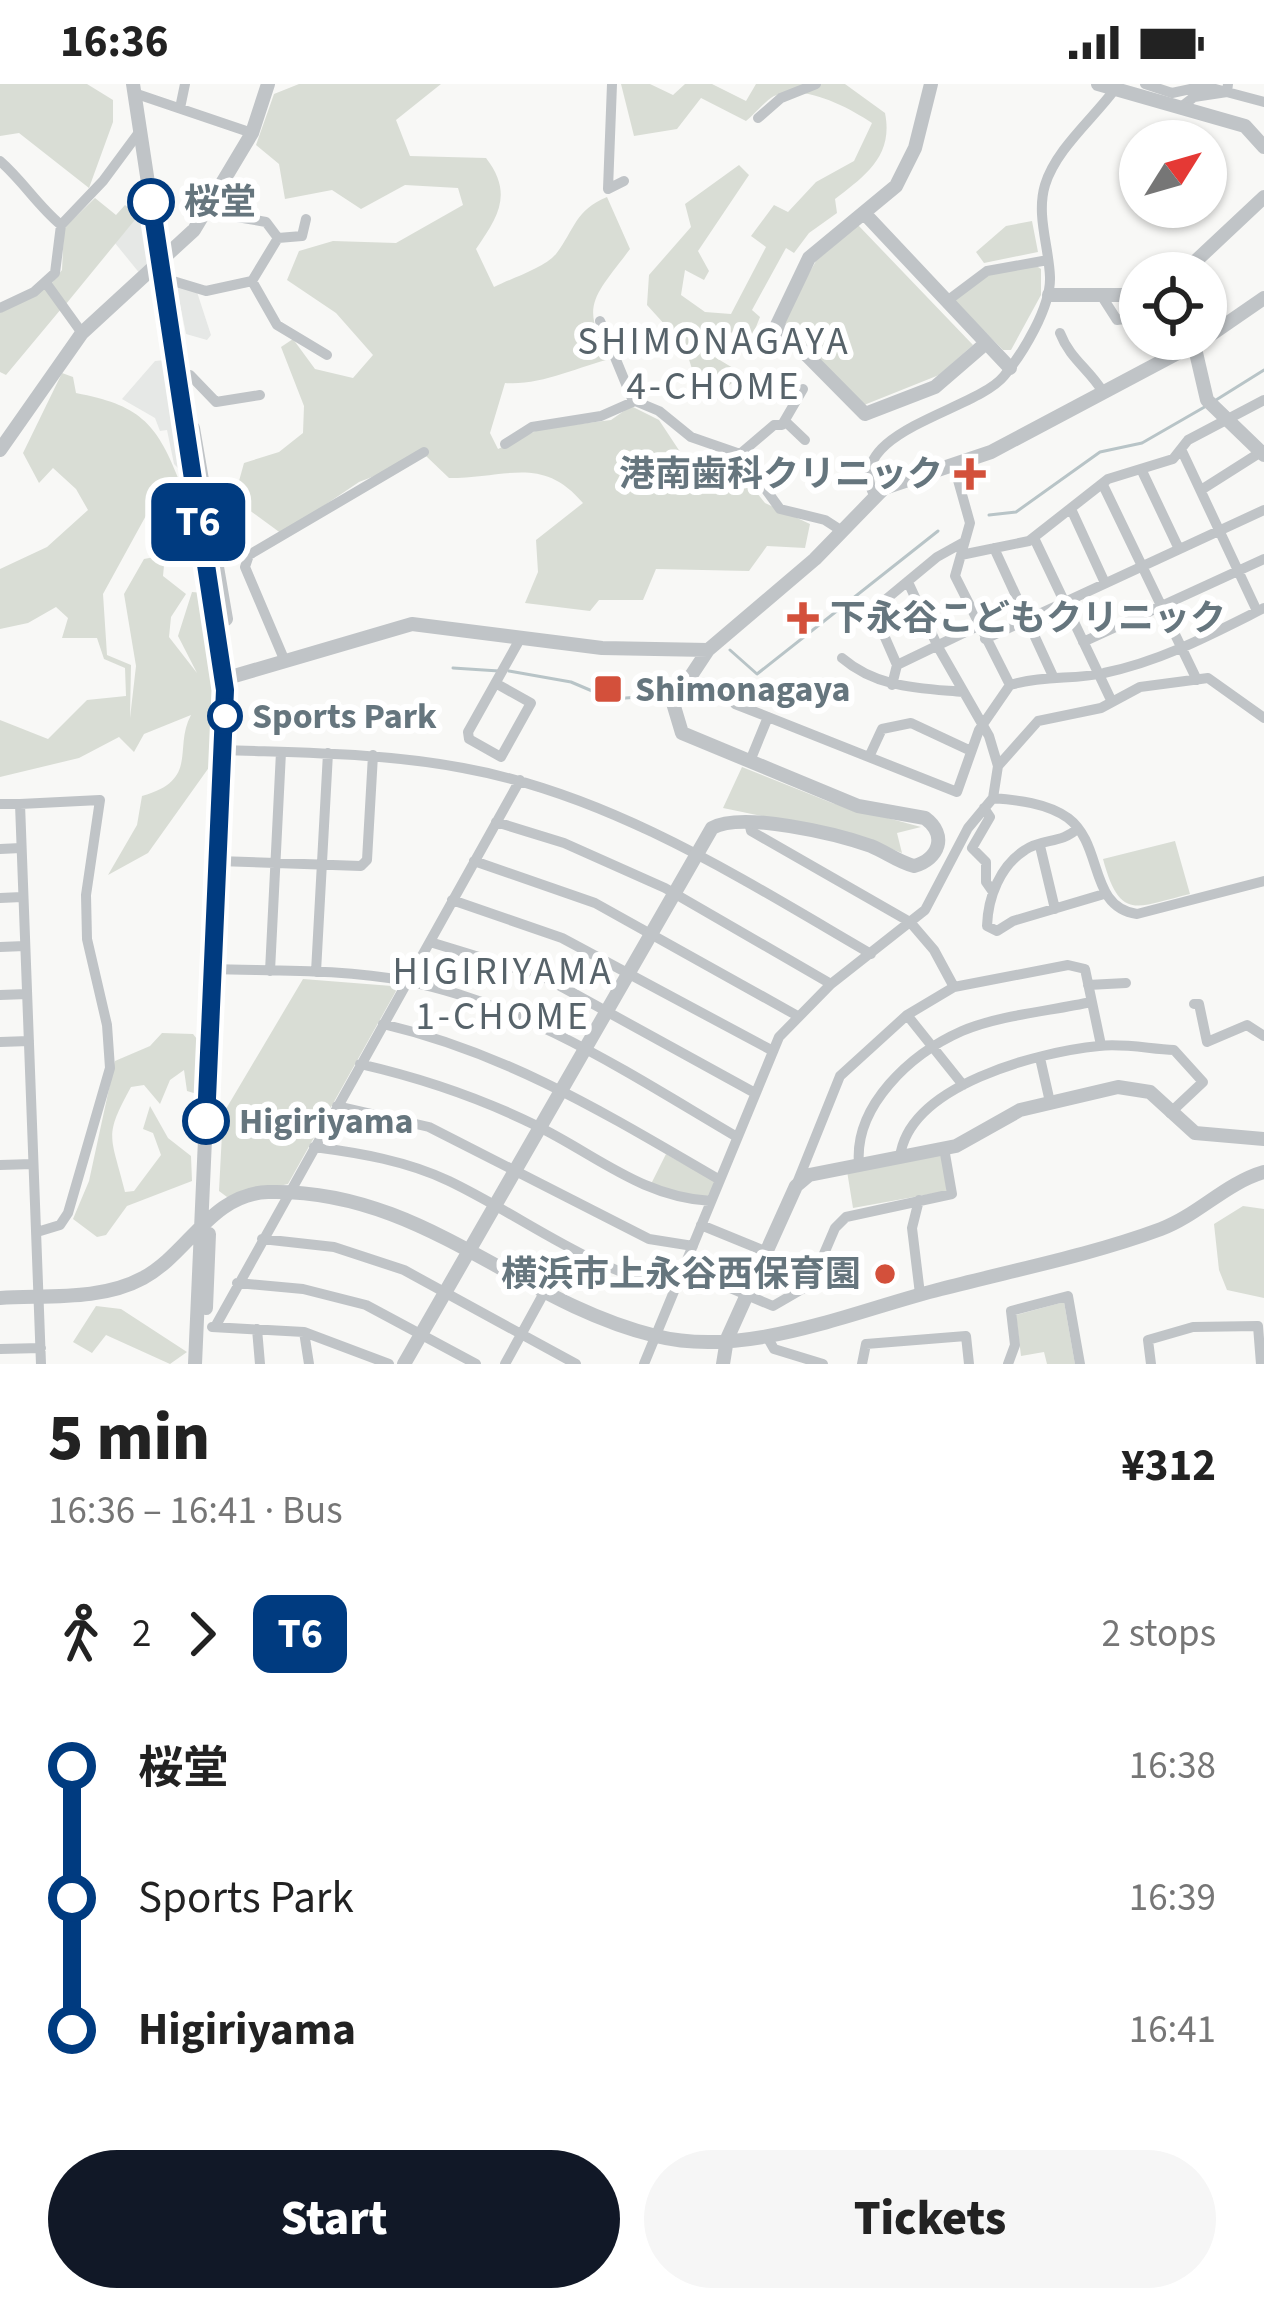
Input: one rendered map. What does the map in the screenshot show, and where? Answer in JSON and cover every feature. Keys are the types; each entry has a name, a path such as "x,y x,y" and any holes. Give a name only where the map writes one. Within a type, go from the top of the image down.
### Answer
{"street":[{"path":"180,108 185,84"},
{"path":"0,450 82,333 162,271 220,191 252,133 268,84"},
{"path":"612,84 608,189 624,182"},
{"path":"758,118 781,98 816,84"},
{"path":"931,84 907,168 896,186 809,258 776,318 779,328 865,414 935,387 986,344"},
{"path":"1098,84 1245,125 1264,147"},
{"path":"1145,84 1227,88 1264,105 1264,118"},
{"path":"133,88 252,133"},
{"path":"133,88 228,678 205,1221 205,1364"},
{"path":"1181,107 1185,99 1227,88"},
{"path":"874,495 870,486 874,465 890,439 982,397 1010,368 1049,295 1042,218 1045,185 1054,165 1115,89"},
{"path":"0,308 46,283 60,262 61,225 104,182 140,131"},
{"path":"0,161 15,180 32,187 44,210 61,225"},
{"path":"220,191 237,217 266,222 278,238"},
{"path":"1205,252 1264,197"},
{"path":"865,214 1010,368"},
{"path":"278,238 302,236 306,219"},
{"path":"162,271 206,291 252,281 278,238"},
{"path":"946,302 987,271 1048,260"},
{"path":"252,281 277,325 328,356"},
{"path":"46,283 82,333"},
{"path":"1049,295 1119,295"},
{"path":"1101,295 1119,320"},
{"path":"1227,323 1264,298"},
{"path":"600,321 633,400 659,411 691,437 740,454 780,509 825,520 842,531"},
{"path":"1060,333 1069,357 1089,370 1103,392"},
{"path":"404,1364 695,852 722,823 749,822 856,842 914,866 934,856 939,846 939,834 926,818 858,806 682,733 674,723 676,695 708,650 842,531 874,495 1011,443 1164,360"},
{"path":"1201,490 1263,452 1209,403 1204,360"},
{"path":"180,374 216,402 260,395"},
{"path":"740,454 785,421 803,389"},
{"path":"505,444 532,427 602,416 633,400"},
{"path":"892,685 897,665 873,610 908,582 962,549 994,548 1034,538 1102,484 1173,459 1181,449 1264,400"},
{"path":"785,421 805,440"},
{"path":"735,704 957,792 983,722 1010,685 1052,674 1099,674 1182,649 1261,610 1181,449"},
{"path":"284,658 245,567 249,555 424,452"},
{"path":"954,466 970,523 955,577 1010,685"},
{"path":"1142,471 1179,549"},
{"path":"1102,484 1197,680"},
{"path":"1071,509 1105,584"},
{"path":"985,639 1264,510"},
{"path":"1034,538 1112,702"},
{"path":"994,548 1052,674"},
{"path":"1083,642 1264,559"},
{"path":"908,582 962,692 983,722 998,766"},
{"path":"228,678 412,623 602,648 708,650"},
{"path":"897,665 978,626"},
{"path":"502,675 531,703 501,757 469,739 469,732 520,638"},
{"path":"842,658 862,675 892,685 962,692"},
{"path":"993,892 986,882 986,862 972,848 990,817 998,766 1038,722 1112,702 1140,686 1208,678 1264,718"},
{"path":"751,760 768,717"},
{"path":"869,757 882,729 911,723 970,751"},
{"path":"228,750 373,755 520,781 695,852 872,954"},
{"path":"270,971 281,752"},
{"path":"316,972 328,753"},
{"path":"222,861 361,866 367,860 373,755"},
{"path":"195,1364 206,1327 237,1283 520,781"},
{"path":"0,804 100,800 86,895 87,939 107,1025 110,1069 68,1213 60,1225 37,1232"},
{"path":"989,803 1057,812 1078,828 1091,848 1104,894 1124,912 1137,914 1264,881"},
{"path":"644,1364 772,1051 796,1015 910,922 938,892 968,827 989,803"},
{"path":"20,804 41,1364"},
{"path":"496,822 564,843 673,892 832,984"},
{"path":"749,822 751,831 910,922 934,950 954,987"},
{"path":"1078,828 1067,838 1024,850 1005,868 988,902 990,931 1104,894"},
{"path":"1040,846 1055,909"},
{"path":"0,849 21,848"},
{"path":"474,860 595,904 796,1015"},
{"path":"0,898 22,897"},
{"path":"452,900 562,938 772,1051"},
{"path":"430,942 544,977 755,1093"},
{"path":"0,946 25,946"},
{"path":"723,1364 727,1339 840,1076 907,1015 954,987 1068,965 1085,969 1101,1045"},
{"path":"217,969 406,981 528,1021 586,1049 737,1137"},
{"path":"1088,985 1126,982"},
{"path":"0,995 27,994"},
{"path":"859,1164 857,1143 872,1101 934,1048 963,1030 1091,1002"},
{"path":"1194,1004 1199,1004 1208,1042 1247,1025 1264,1036"},
{"path":"907,1015 963,1085"},
{"path":"383,1024 476,1049 562,1089 720,1180"},
{"path":"0,1042 29,1042"},
{"path":"900,1157 902,1139 914,1124 985,1071 1101,1045 1174,1050 1203,1082 1170,1113"},
{"path":"1040,1058 1050,1102"},
{"path":"360,1064 460,1091 541,1127 652,1192 711,1202"},
{"path":"796,1186 809,1175 944,1148 995,1121 1050,1102 1134,1086 1150,1092 1195,1133 1262,1137"},
{"path":"337,1106 429,1127 518,1168 650,1239 693,1246"},
{"path":"314,1147 410,1166 625,1279 675,1288"},
{"path":"683,1268 772,1306 811,1284 835,1228 846,1216 952,1194 944,1148"},
{"path":"0,1165 33,1164"},
{"path":"0,1298 128,1286 157,1270 205,1221 249,1196 288,1194 382,1208 472,1250 591,1317 656,1336 727,1339 766,1335 1165,1228 1264,1172"},
{"path":"919,1200 911,1228 920,1294"},
{"path":"701,1225 766,1252"},
{"path":"262,1239 334,1247 404,1270 576,1364"},
{"path":"237,1283 335,1295 424,1334 476,1364"},
{"path":"505,1364 545,1291"},
{"path":"1008,1364 1015,1346 1011,1311 1068,1296 1080,1364"},
{"path":"1151,1364 1148,1340 1193,1327 1258,1326 1261,1364"},
{"path":"206,1327 304,1332 389,1364"},
{"path":"256,1329 260,1364"},
{"path":"304,1332 309,1364"},
{"path":"766,1335 774,1349 823,1364"},
{"path":"862,1364 866,1345 966,1336 969,1364"},
{"path":"0,1349 41,1348"}],"shaded area":[{"path":"0,84 87,84 113,100 113,122 89,188 19,133 0,136"},
{"path":"299,84 441,84 396,120 410,156 486,158 494,171 500,204 476,249 494,287 551,259 582,214 607,197 630,249 600,290 593,313 613,358 545,379 505,383 490,433 498,449 540,429 611,420 631,406 659,420 694,473 724,452 765,503 810,524 805,548 767,546 749,571 656,569 643,600 599,600 590,611 525,603 538,572 536,540 583,503 568,488 538,474 449,478 426,456 359,482 282,534 234,499 244,463 279,452 303,433 304,406 281,347 293,339 315,369 353,378 373,355 336,313 287,280 299,251 333,241 396,243 463,205 458,188 405,185 361,209 332,190 285,199 279,164 256,145 274,94"},
{"path":"621,84 650,84 673,95 685,84 712,84 746,101 756,84 845,84 885,113 881,154 835,199 837,213 809,233 794,253 786,248 752,310 760,317 752,337 710,328 698,347 743,374 727,387 714,379 700,394 685,347 647,305 649,275 691,227 685,204 739,165 749,175 698,251 709,271 704,280 685,270 681,295 705,312 731,314 766,247 751,236 774,205 788,212 816,182 854,161 872,123 824,98 785,93 771,98 746,121 701,98 677,129 634,136"},
{"path":"95,198 116,215 125,205 138,216 66,304 51,284 62,270 64,228"},
{"path":"138,215 147,222 153,262 141,275 115,243"},
{"path":"1032,221 1038,252 984,263 976,252 1006,226"},
{"path":"858,225 973,345 939,375 864,405 785,324 784,317 816,261"},
{"path":"1035,265 1041,269 1041,295 1011,350 1003,350 953,299 988,272"},
{"path":"176,284 197,292 211,335 207,340 186,334"},
{"path":"46,288 61,309 6,375 0,372 0,313"},
{"path":"165,360 181,471 174,464 167,430 160,431 155,418 122,399 155,361"},
{"path":"62,373 73,377 76,393 115,403 142,419 162,443 179,480 154,501 103,594 107,655 131,665 130,718 136,666 124,594 144,559 165,555 163,576 186,594 171,617 169,637 197,673 178,636 192,592 204,593 214,657 216,743 210,766 148,853 108,875 137,825 142,796 172,781 178,772 191,715 144,734 134,752 119,737 79,758 0,777 0,720 48,739 87,700 126,696 125,668 104,659 97,638 62,638 68,618 56,607 28,623 0,629 0,569 47,547 88,510 76,489 53,468 39,483 23,453"},
{"path":"742,767 832,803 921,827 897,833 902,853 857,836 723,808"},
{"path":"1175,841 1190,894 1143,905 1124,901 1103,859"},
{"path":"303,979 392,986 396,991 288,1184 227,1197 219,1191 223,1114"},
{"path":"162,1033 193,1034 201,1044 197,1094 187,1091 184,1070 170,1080 160,1104 144,1085 131,1087 116,1117 113,1147 125,1192 134,1191 161,1155 153,1133 143,1129 150,1106 168,1138 191,1156 192,1181 127,1206 106,1235 97,1237 73,1219 89,1181 115,1061 150,1046"},
{"path":"941,1153 947,1191 853,1208 847,1171"},
{"path":"666,1154 716,1182 707,1198 650,1186"},
{"path":"1243,1206 1264,1209 1264,1298 1227,1290 1219,1270 1214,1224"},
{"path":"1064,1302 1075,1364 1047,1364 1044,1352 1021,1356 1016,1315"},
{"path":"96,1306 121,1309 187,1352 170,1364 106,1335 92,1353 73,1342"}],"waterway":[{"path":"1216,400 1264,370"},
{"path":"989,515 1016,512 1100,452 1142,443 1208,405"},
{"path":"730,650 757,674 938,531"},
{"path":"453,668 499,671"},
{"path":"509,671 571,682 611,699 669,695"}],"bus line":[{"name":"T6","path":"151,202 196,512 224,664 206,1121"}],"place":[{"name":"桜堂","path":"151,202"},
{"name":"港南歯科クリニック","path":"970,474"},
{"name":"下永谷こどもクリニック","path":"803,618"},
{"name":"Shimonagaya","path":"608,689"},
{"name":"Sports Park","path":"225,716"},
{"name":"Higiriyama","path":"206,1121"},
{"name":"横浜市上永谷西保育園","path":"885,1274"}],"district":[{"name":"SHIMONAGAYA 4-CHOME","path":"714,364"},
{"name":"HIGIRIYAMA 1-CHOME","path":"503,994"}]}
